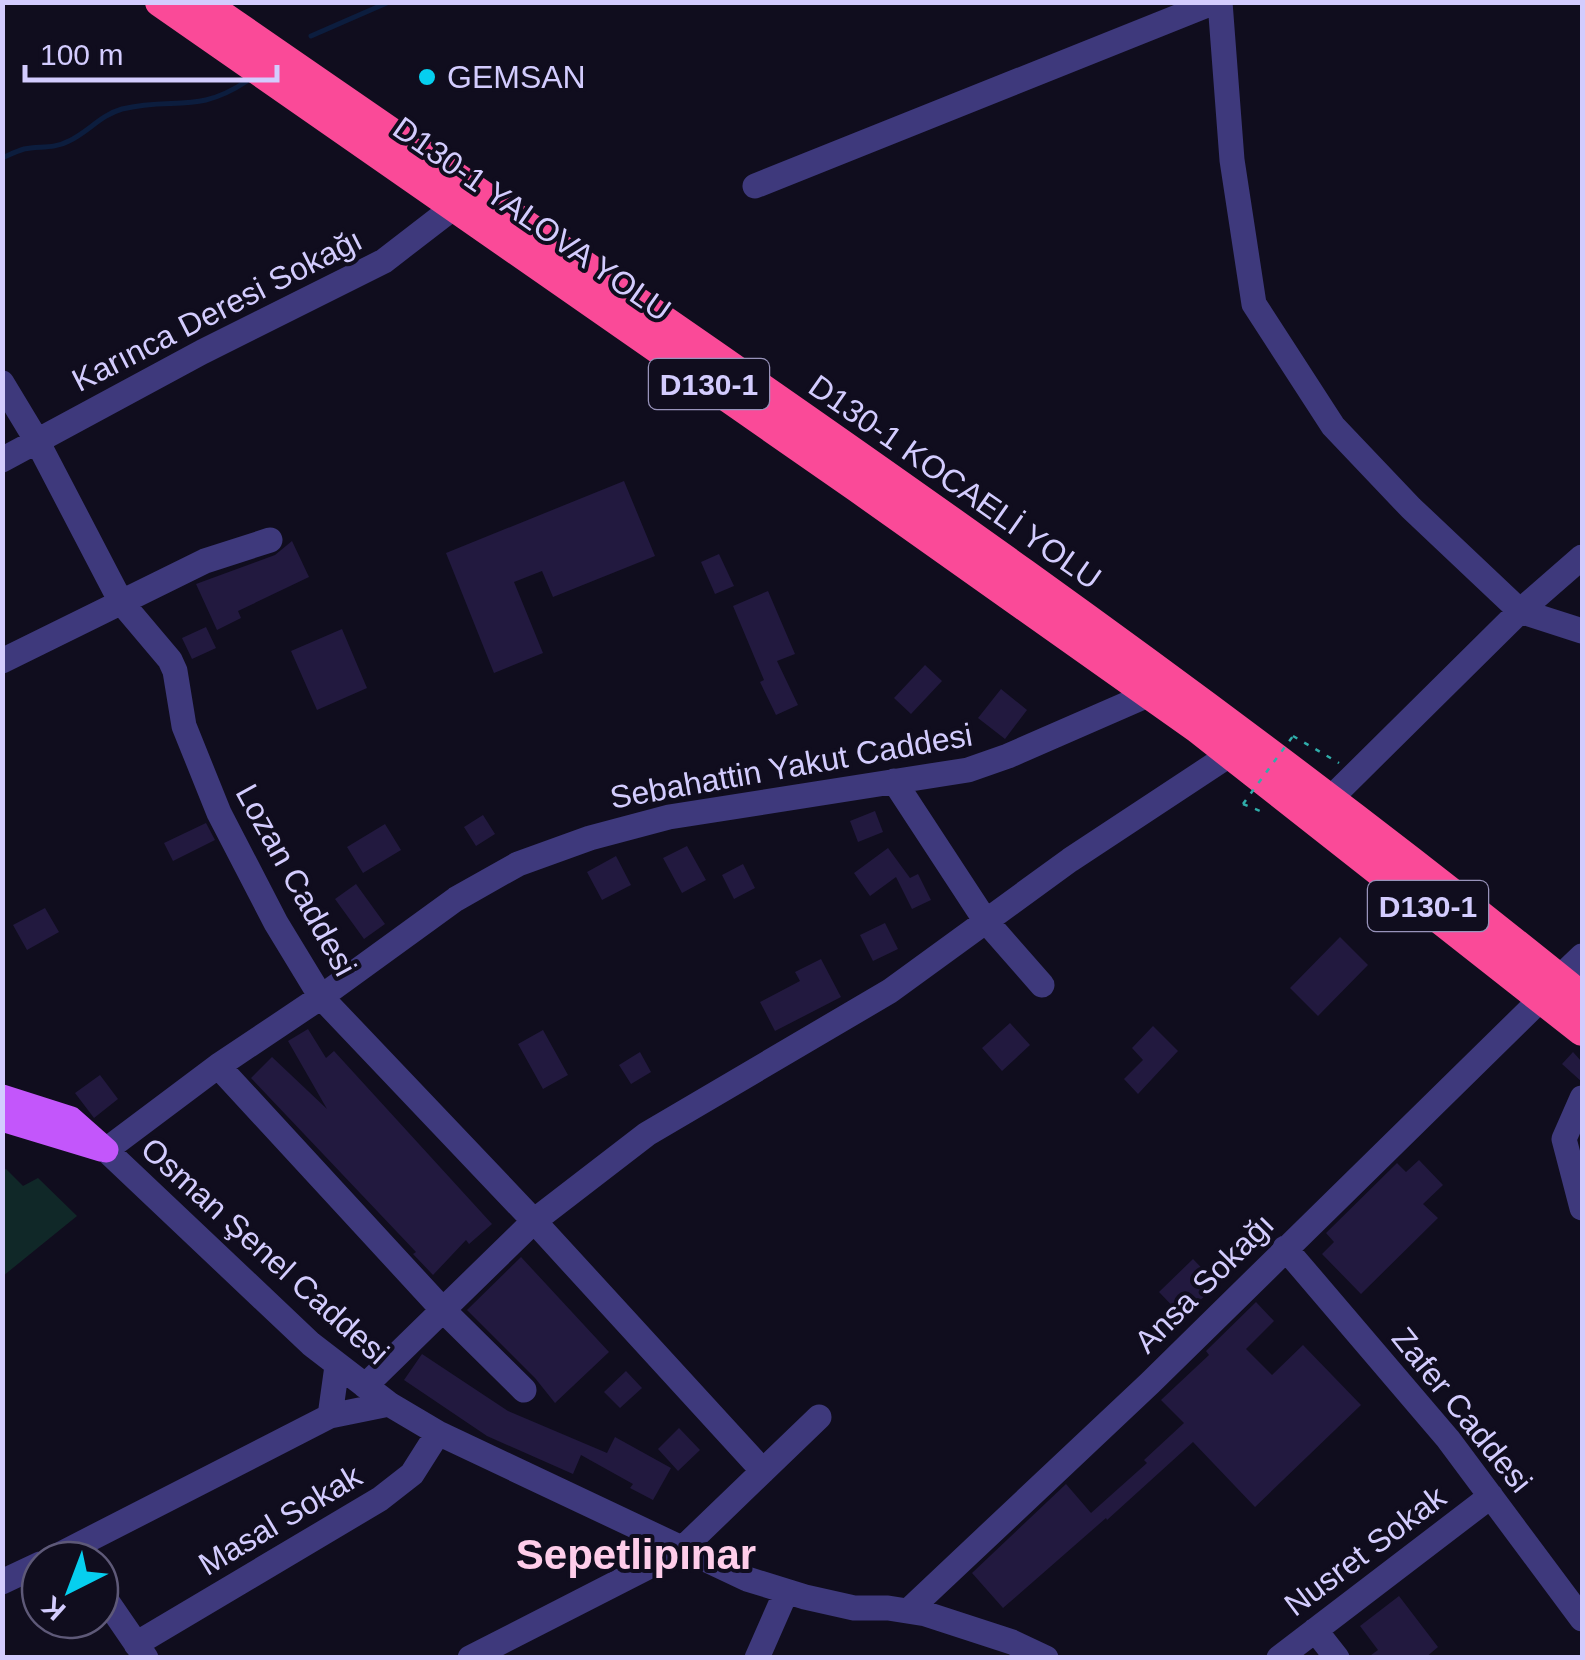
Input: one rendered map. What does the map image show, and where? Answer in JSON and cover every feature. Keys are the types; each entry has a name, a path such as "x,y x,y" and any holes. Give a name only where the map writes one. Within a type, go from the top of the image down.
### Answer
{"highway":[{"name":"D130-1 YALOVA YOLU","path":"160,2 1144,696 1273,770 1554,995 1582,1031"},
{"name":"D130-1 KOCAELİ YOLU","path":"202,2 955,523 1273,770"},
{"name":"D130-1","path":"1273,770 1330,799 1554,995"}],"main road":[{"name":"Osman Şenel Caddesi","path":"2,1097 71,1119 106,1150"},
{"name":"Osman Şenel Caddesi","path":"2,1119 106,1150"}],"street":[{"path":"755,186 1218,2 1232,160 1254,304 1333,426 1411,508 1520,611 1582,630"},
{"name":"Karınca Deresi Sokağı","path":"2,460 289,306 384,261 454,207"},
{"name":"Lozan Caddesi","path":"2,383 37,440 121,602 170,660 184,726 219,813 276,923 321,997 534,1221 763,1472"},
{"path":"2,661 205,561 270,540"},
{"path":"1330,799 1520,611 1582,556"},
{"path":"1144,696 1222,760 1554,995"},
{"name":"Sebahattin Yakut Caddesi","path":"106,1150 218,1066 466,892 539,855 669,816 989,764 1144,696"},
{"path":"365,1386 534,1221 647,1134 890,992 985,920 1222,760"},
{"path":"894,782 985,920 1042,985"},
{"name":"Ansa Sokağı","path":"908,1611 1554,995 1582,956"},
{"path":"218,1066 442,1309 524,1390"},
{"path":"1582,1098 1564,1139 1582,1208"},
{"name":"Osman Şenel Caddesi","path":"106,1150 338,1366 389,1404 438,1433 747,1579 854,1608 908,1611 1012,1642 1046,1658"},
{"name":"Zafer Caddesi","path":"1285,1248 1448,1439 1582,1619"},
{"path":"330,1416 338,1366"},
{"path":"96,1540 330,1416 389,1404"},
{"path":"470,1658 682,1550 819,1417"},
{"name":"Masal Sokak","path":"141,1650 380,1499 412,1474 438,1433"},
{"name":"Nusret Sokak","path":"1279,1658 1491,1496"},
{"path":"757,1658 786,1592"},
{"path":"120,1620 141,1650"},
{"path":"1315,1630 1337,1658"}],"path":[{"path":"1273,770 1243,804 1273,770 1333,757"}],"green space":[{"path":"6,1169 23,1186 38,1178 77,1216 3,1276 2,1170"}],"building":[{"path":"624,481 655,556 553,597 542,571 514,582 543,653 494,673 446,553"},
{"path":"292,541 309,577 238,611 241,618 217,630 196,584 275,555"},
{"path":"719,554 734,586 715,594 701,562"},
{"path":"768,591 795,654 777,661 798,705 776,715 733,606"},
{"path":"206,627 216,648 192,659 182,638"},
{"path":"342,629 367,688 317,710 291,651"},
{"path":"925,665 942,681 911,714 894,698"},
{"path":"1001,689 1027,710 1005,739 978,718"},
{"path":"875,811 883,832 858,842 850,821"},
{"path":"483,815 495,834 476,846 464,827"},
{"path":"206,823 215,840 173,861 164,843"},
{"path":"385,824 401,850 363,873 347,847"},
{"path":"687,846 706,880 682,893 663,858"},
{"path":"888,848 910,878 918,874 931,900 912,909 896,877 870,896 854,873"},
{"path":"616,856 631,885 602,900 587,872"},
{"path":"743,864 755,888 734,899 722,875"},
{"path":"356,884 385,924 364,939 335,899"},
{"path":"45,908 59,932 27,950 13,925"},
{"path":"885,923 898,949 873,961 860,935"},
{"path":"1340,937 1368,965 1318,1016 1290,988"},
{"path":"821,959 841,997 775,1031 760,1002 800,981 795,972"},
{"path":"1010,1023 1030,1045 1002,1071 982,1048"},
{"path":"1153,1026 1178,1051 1138,1094 1124,1079 1143,1060 1132,1048"},
{"path":"308,1029 326,1058 334,1051 492,1224 469,1244 466,1240 433,1275 413,1254 416,1252 251,1078 272,1057 327,1109 288,1041"},
{"path":"543,1030 568,1075 543,1089 518,1044"},
{"path":"640,1052 651,1072 631,1084 619,1065"},
{"path":"1573,1052 1582,1062 1582,1082 1562,1064"},
{"path":"100,1075 118,1099 94,1118 75,1093"},
{"path":"1419,1160 1443,1185 1423,1204 1438,1218 1361,1294 1322,1254 1334,1242 1326,1233 1397,1163 1406,1172"},
{"path":"521,1257 609,1352 555,1403 467,1310"},
{"path":"1193,1259 1217,1284 1183,1317 1159,1292"},
{"path":"1256,1302 1274,1321 1246,1349 1272,1375 1303,1345 1361,1405 1255,1507 1193,1442 1003,1608 972,1573 1066,1484 1091,1513 1147,1463 1144,1460 1184,1423 1161,1400 1209,1355 1206,1351"},
{"path":"422,1354 508,1411 607,1453 615,1437 671,1468 653,1500 581,1455 573,1474 487,1436 404,1380"},
{"path":"626,1371 642,1388 620,1408 604,1392"},
{"path":"679,1428 700,1450 678,1471 658,1449"},
{"path":"1399,1596 1438,1647 1425,1658 1367,1658 1378,1650 1360,1626"}],"waterway":[{"path":"311,36 389,2"},
{"path":"2,158 24,149 63,144 122,109 213,98 247,81"}],"place":[{"name":"GEMSAN","path":"427,77"}],"district":[{"name":"Sepetlipınar","path":"636,1554"}]}
